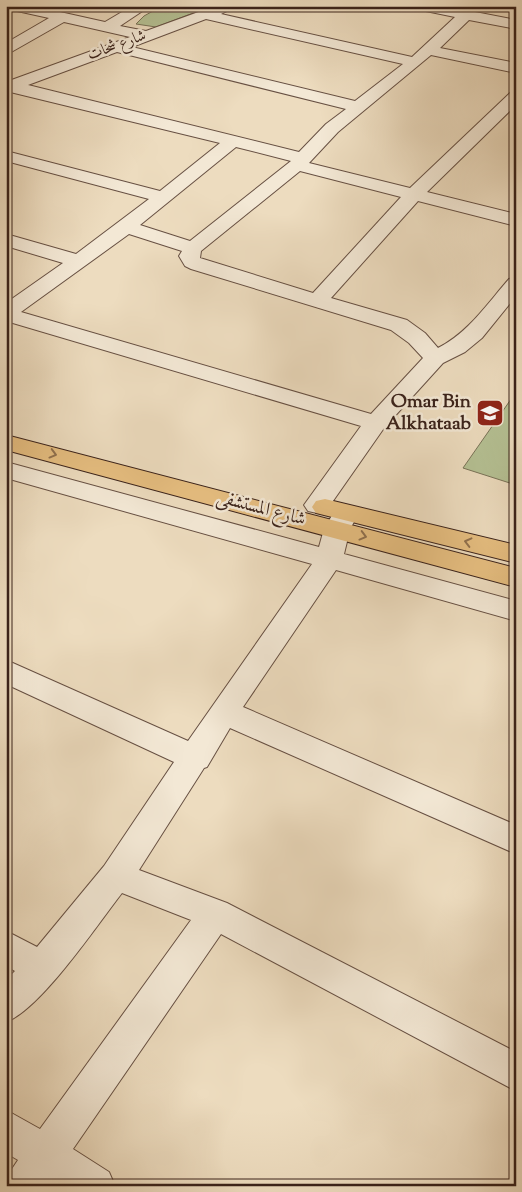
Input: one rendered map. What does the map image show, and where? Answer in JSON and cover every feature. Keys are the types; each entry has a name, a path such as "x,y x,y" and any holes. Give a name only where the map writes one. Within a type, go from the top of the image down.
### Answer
{"main road":[{"name":"شارع المستشفى","path":"6,424 317,505 342,521 516,578"},
{"name":"شارع المستشفى","path":"6,442 342,521 516,554"}],"street":[{"path":"13,6 146,36"},
{"path":"107,27 143,6"},
{"name":"شارع شحات","path":"9,87 229,6"},
{"path":"422,6 516,25"},
{"path":"206,15 415,62"},
{"path":"434,358 417,338 399,324 198,265 192,262 189,256 193,248 300,161 332,128 415,62 466,15"},
{"path":"6,50 62,17"},
{"path":"114,48 359,107"},
{"path":"429,50 516,68"},
{"path":"9,87 233,141 414,194 516,220"},
{"path":"317,301 414,194 516,96"},
{"path":"6,313 126,227 233,141"},
{"path":"6,156 162,197"},
{"path":"126,227 193,248"},
{"path":"6,240 79,261"},
{"path":"317,505 376,423 434,358 457,347 474,333 516,283"},
{"path":"6,313 376,423"},
{"path":"6,470 516,611"},
{"path":"6,1005 42,968 116,876 196,758 224,712 329,560 342,521"},
{"path":"6,671 196,758"},
{"path":"224,712 516,840"},
{"path":"116,876 215,914 516,1072"},
{"path":"35,1171 215,914"},
{"path":"6,947 42,968"},
{"path":"6,1130 35,1171 95,1186"}],"green space":[{"path":"162,6 212,6 156,27 136,24 144,16"},
{"path":"516,392 516,485 463,468"}],"place":[{"name":"Omar Bin Alkhataab","path":"490,413"}]}
